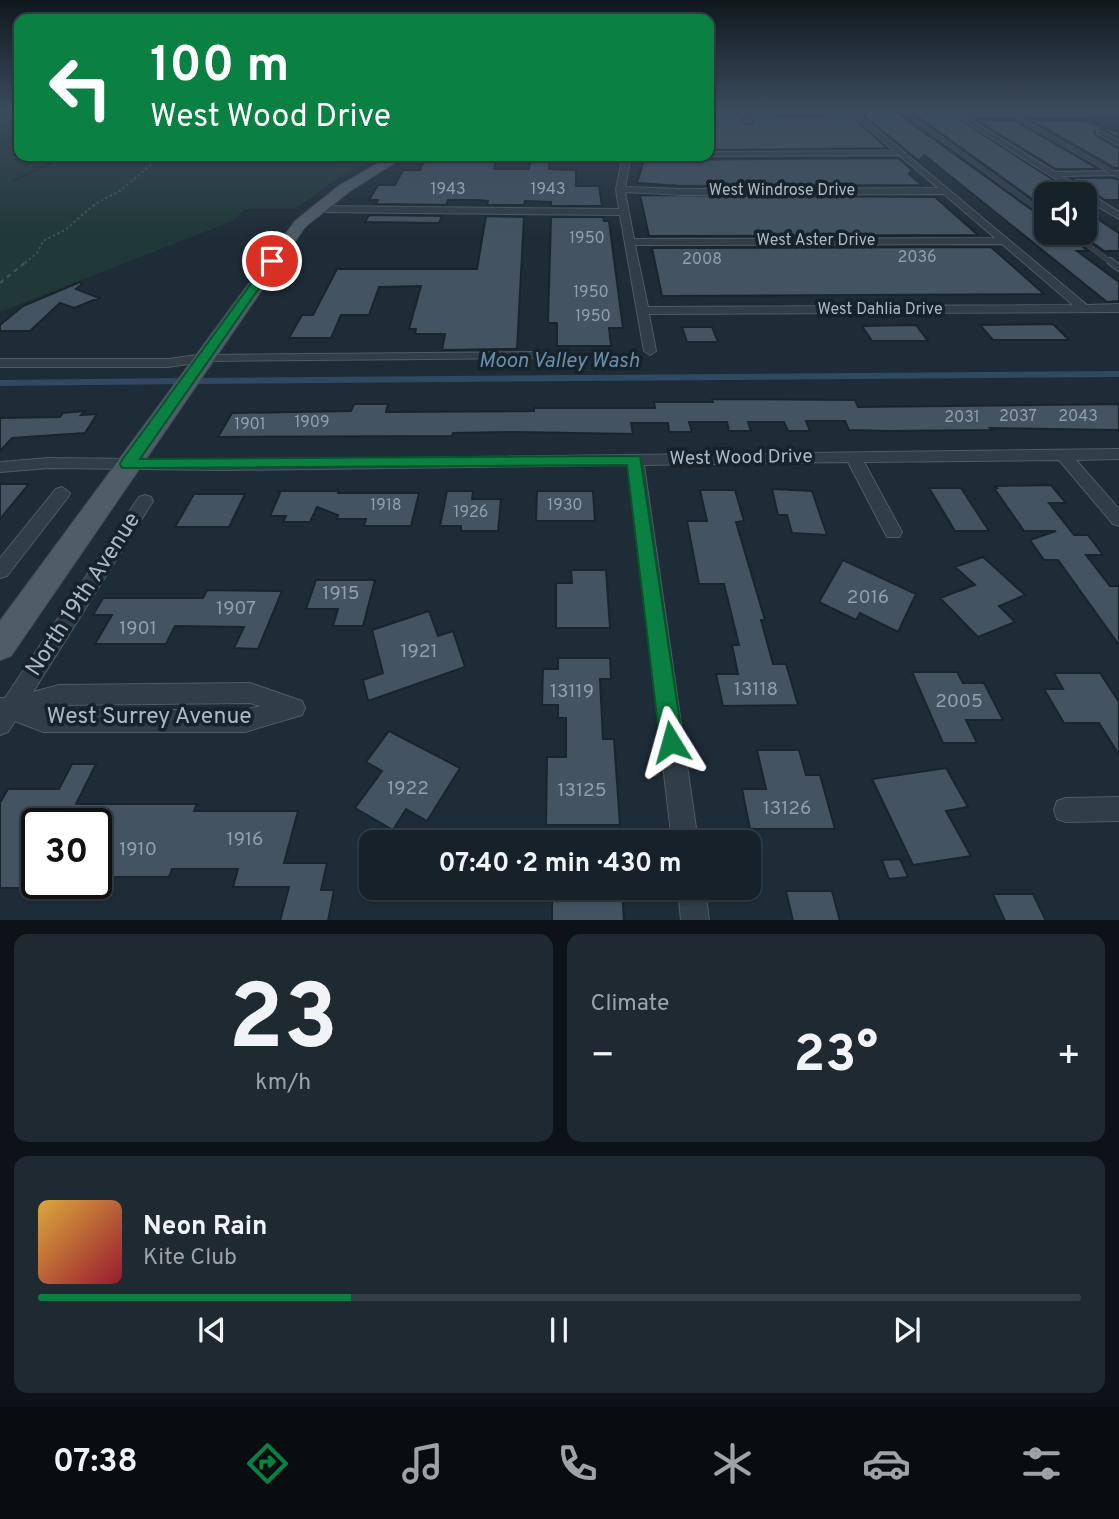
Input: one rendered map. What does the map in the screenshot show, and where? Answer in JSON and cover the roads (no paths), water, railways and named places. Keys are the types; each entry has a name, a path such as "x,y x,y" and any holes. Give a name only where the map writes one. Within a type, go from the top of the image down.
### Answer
{"main road":[{"name":"North 19th Avenue","path":"0,646 294,232 345,188 391,161"}],"street":[{"path":"1017,152 1065,182"},
{"path":"714,154 900,153 1084,309"},
{"path":"625,161 620,189 650,351"},
{"path":"1052,174 1118,174"},
{"name":"West Windrose Drive","path":"620,189 682,192 944,191"},
{"path":"1097,202 1119,216"},
{"path":"318,209 624,212"},
{"name":"West Aster Drive","path":"629,242 1003,241"},
{"name":"West Dahlia Drive","path":"641,311 1119,308"},
{"path":"0,361 199,365"},
{"path":"1063,454 1119,520"},
{"name":"West Wood Drive","path":"0,467 49,463 1119,454"},
{"path":"853,457 893,533"},
{"path":"635,459 683,830"},
{"path":"0,571 62,493"},
{"name":"North 19th Avenue","path":"3,713 145,500"},
{"name":"West Surrey Avenue","path":"250,693 294,708 245,721 43,721 3,713 59,695 250,693"},
{"path":"1066,810 1119,809"},
{"path":"693,900 695,920"}],"lane":[{"path":"959,152 1034,206"},
{"path":"1078,152 1118,174"},
{"path":"1087,245 1119,268"},
{"path":"199,365 540,355"}],"waterway":[{"name":"Moon Valley Wash","path":"193,381 1119,374"},
{"name":"Moon Valley Wash","path":"0,383 183,381"}]}
